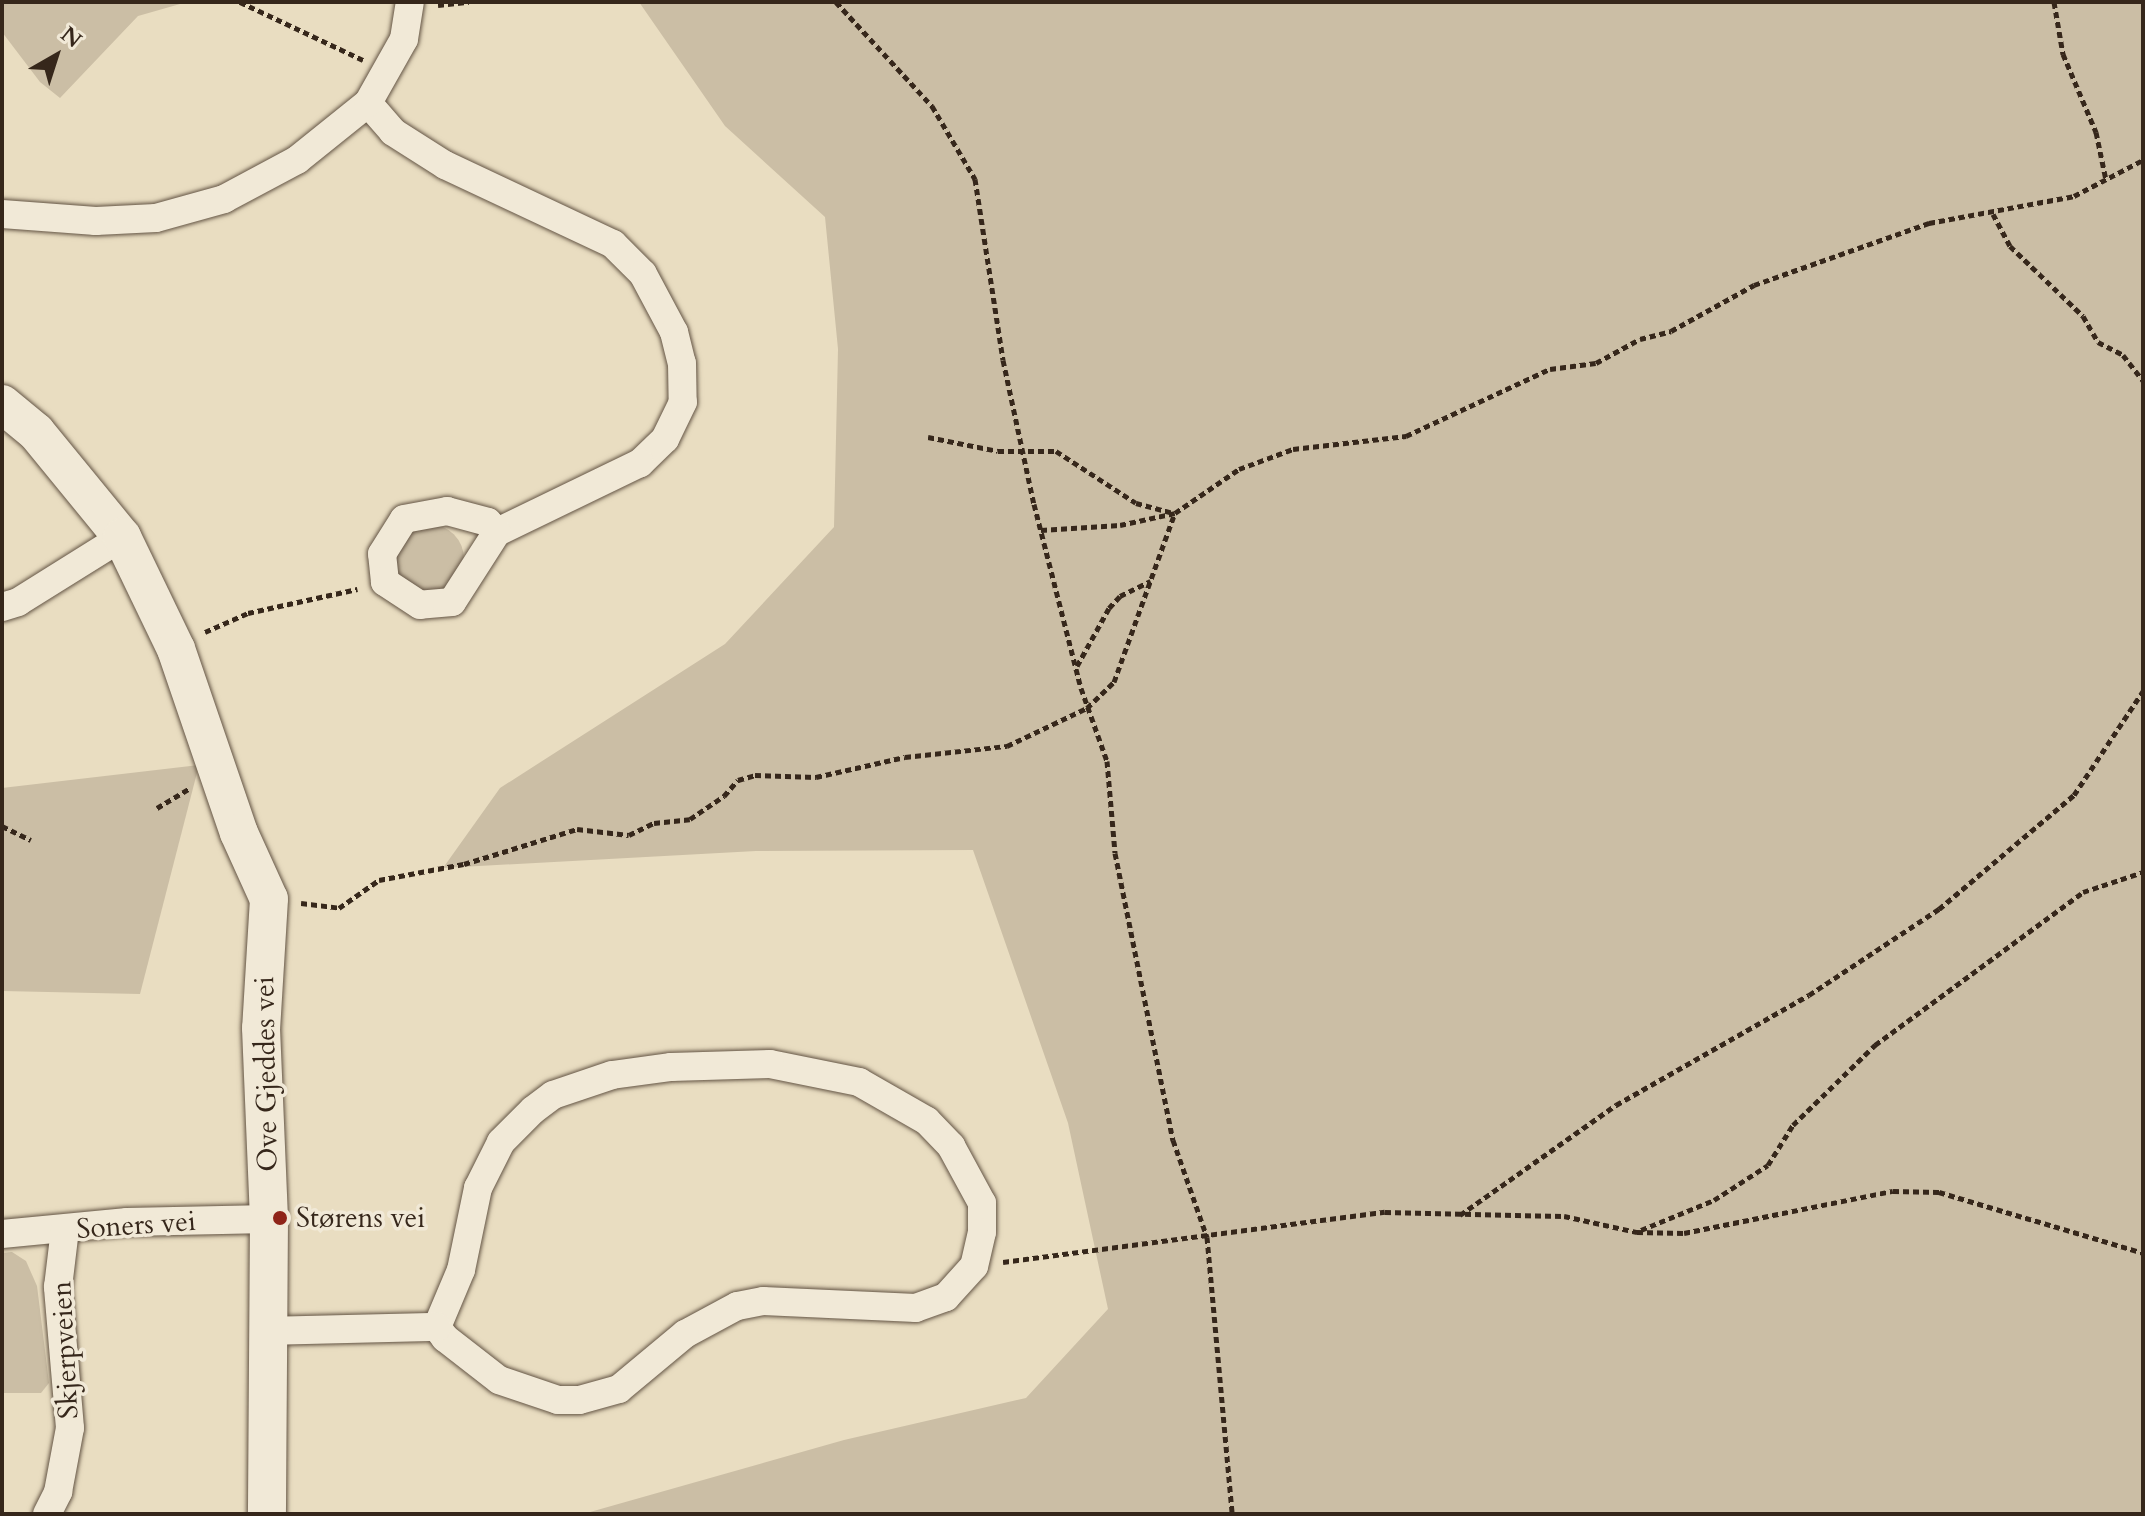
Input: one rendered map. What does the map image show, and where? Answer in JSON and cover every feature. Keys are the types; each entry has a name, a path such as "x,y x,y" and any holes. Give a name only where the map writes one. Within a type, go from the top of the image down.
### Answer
{"street":[{"path":"2,214 96,221 156,218 224,199 297,160 368,103 389,73 404,39 410,2"},
{"path":"368,103 393,132 445,165 613,244 643,274 674,332 682,363 683,402 665,439 617,477 497,532 452,602 420,605 405,600 385,582 382,554 404,519 447,511 488,522 497,532"},
{"name":"Ove Gjeddes vei","path":"2,404 36,432 122,537 176,649 239,833 269,899 261,1028 269,1219 267,1514"},
{"path":"2,607 18,602 122,537"},
{"path":"268,1331 437,1327 499,1380 558,1400 579,1400 619,1389 685,1334 737,1306 763,1301 916,1308 946,1297 974,1266 981,1250 982,1203 966,1167 927,1121 859,1082 813,1070 770,1064 671,1067 612,1075 553,1095 501,1142 478,1188 461,1270 437,1327"},
{"name":"Soners vei","path":"2,1234 153,1221 269,1219"},
{"name":"Skjerpveien","path":"47,1514 58,1492 70,1428 58,1287 65,1229"}],"path":[{"path":"240,2 389,73"},
{"path":"836,2 932,106 975,179 1022,450 1087,708 1107,761 1115,853 1173,1140 1207,1237 1232,1514"},
{"path":"2054,2 2063,54 2096,132 2106,180"},
{"path":"1041,530 1120,525 1175,513 1239,469 1293,449 1406,436 1550,369 1596,363 1640,339 1671,331 1754,285 1929,223 1993,214 2074,196 2143,160"},
{"path":"1993,214 2010,246 2083,316 2098,342 2123,355 2143,381"},
{"path":"928,437 998,451 1056,451 1136,503 1175,513"},
{"path":"269,899 339,908 379,880 414,870 464,864 577,829 629,835 654,823 690,819 724,796 738,780 816,777 905,757 980,753 1007,746 1087,708 1114,682 1175,513"},
{"path":"1076,667 1109,608 1151,581"},
{"path":"176,649 248,613 385,582"},
{"path":"1460,1215 1616,1105 1809,995 1939,909 2074,795 2142,695"},
{"path":"2,826 31,840"},
{"path":"1637,1232 1714,1200 1768,1165 1793,1125 1875,1045 2083,892 2143,872"},
{"path":"974,1266 1385,1212 1564,1216 1637,1232 1684,1233 1893,1191 1939,1192 2143,1253"}],"shaded area":[{"path":"2,2 187,2 138,16 60,98 40,82 2,32"},
{"path":"639,2 2143,2 2143,1514 583,1514 844,1440 1026,1398 1108,1309 1068,1123 973,850 756,851 443,868 500,788 725,644 834,527 838,349 825,217 725,126"},
{"path":"429,524 454,534 464,559 454,584 429,594 404,584 394,559 404,534"},
{"path":"199,765 140,994 2,991 2,788"},
{"path":"12,1252 26,1261 37,1286 49,1383 41,1393 2,1393 2,1253"}],"place":[{"name":"Størens vei","path":"280,1218"}]}
